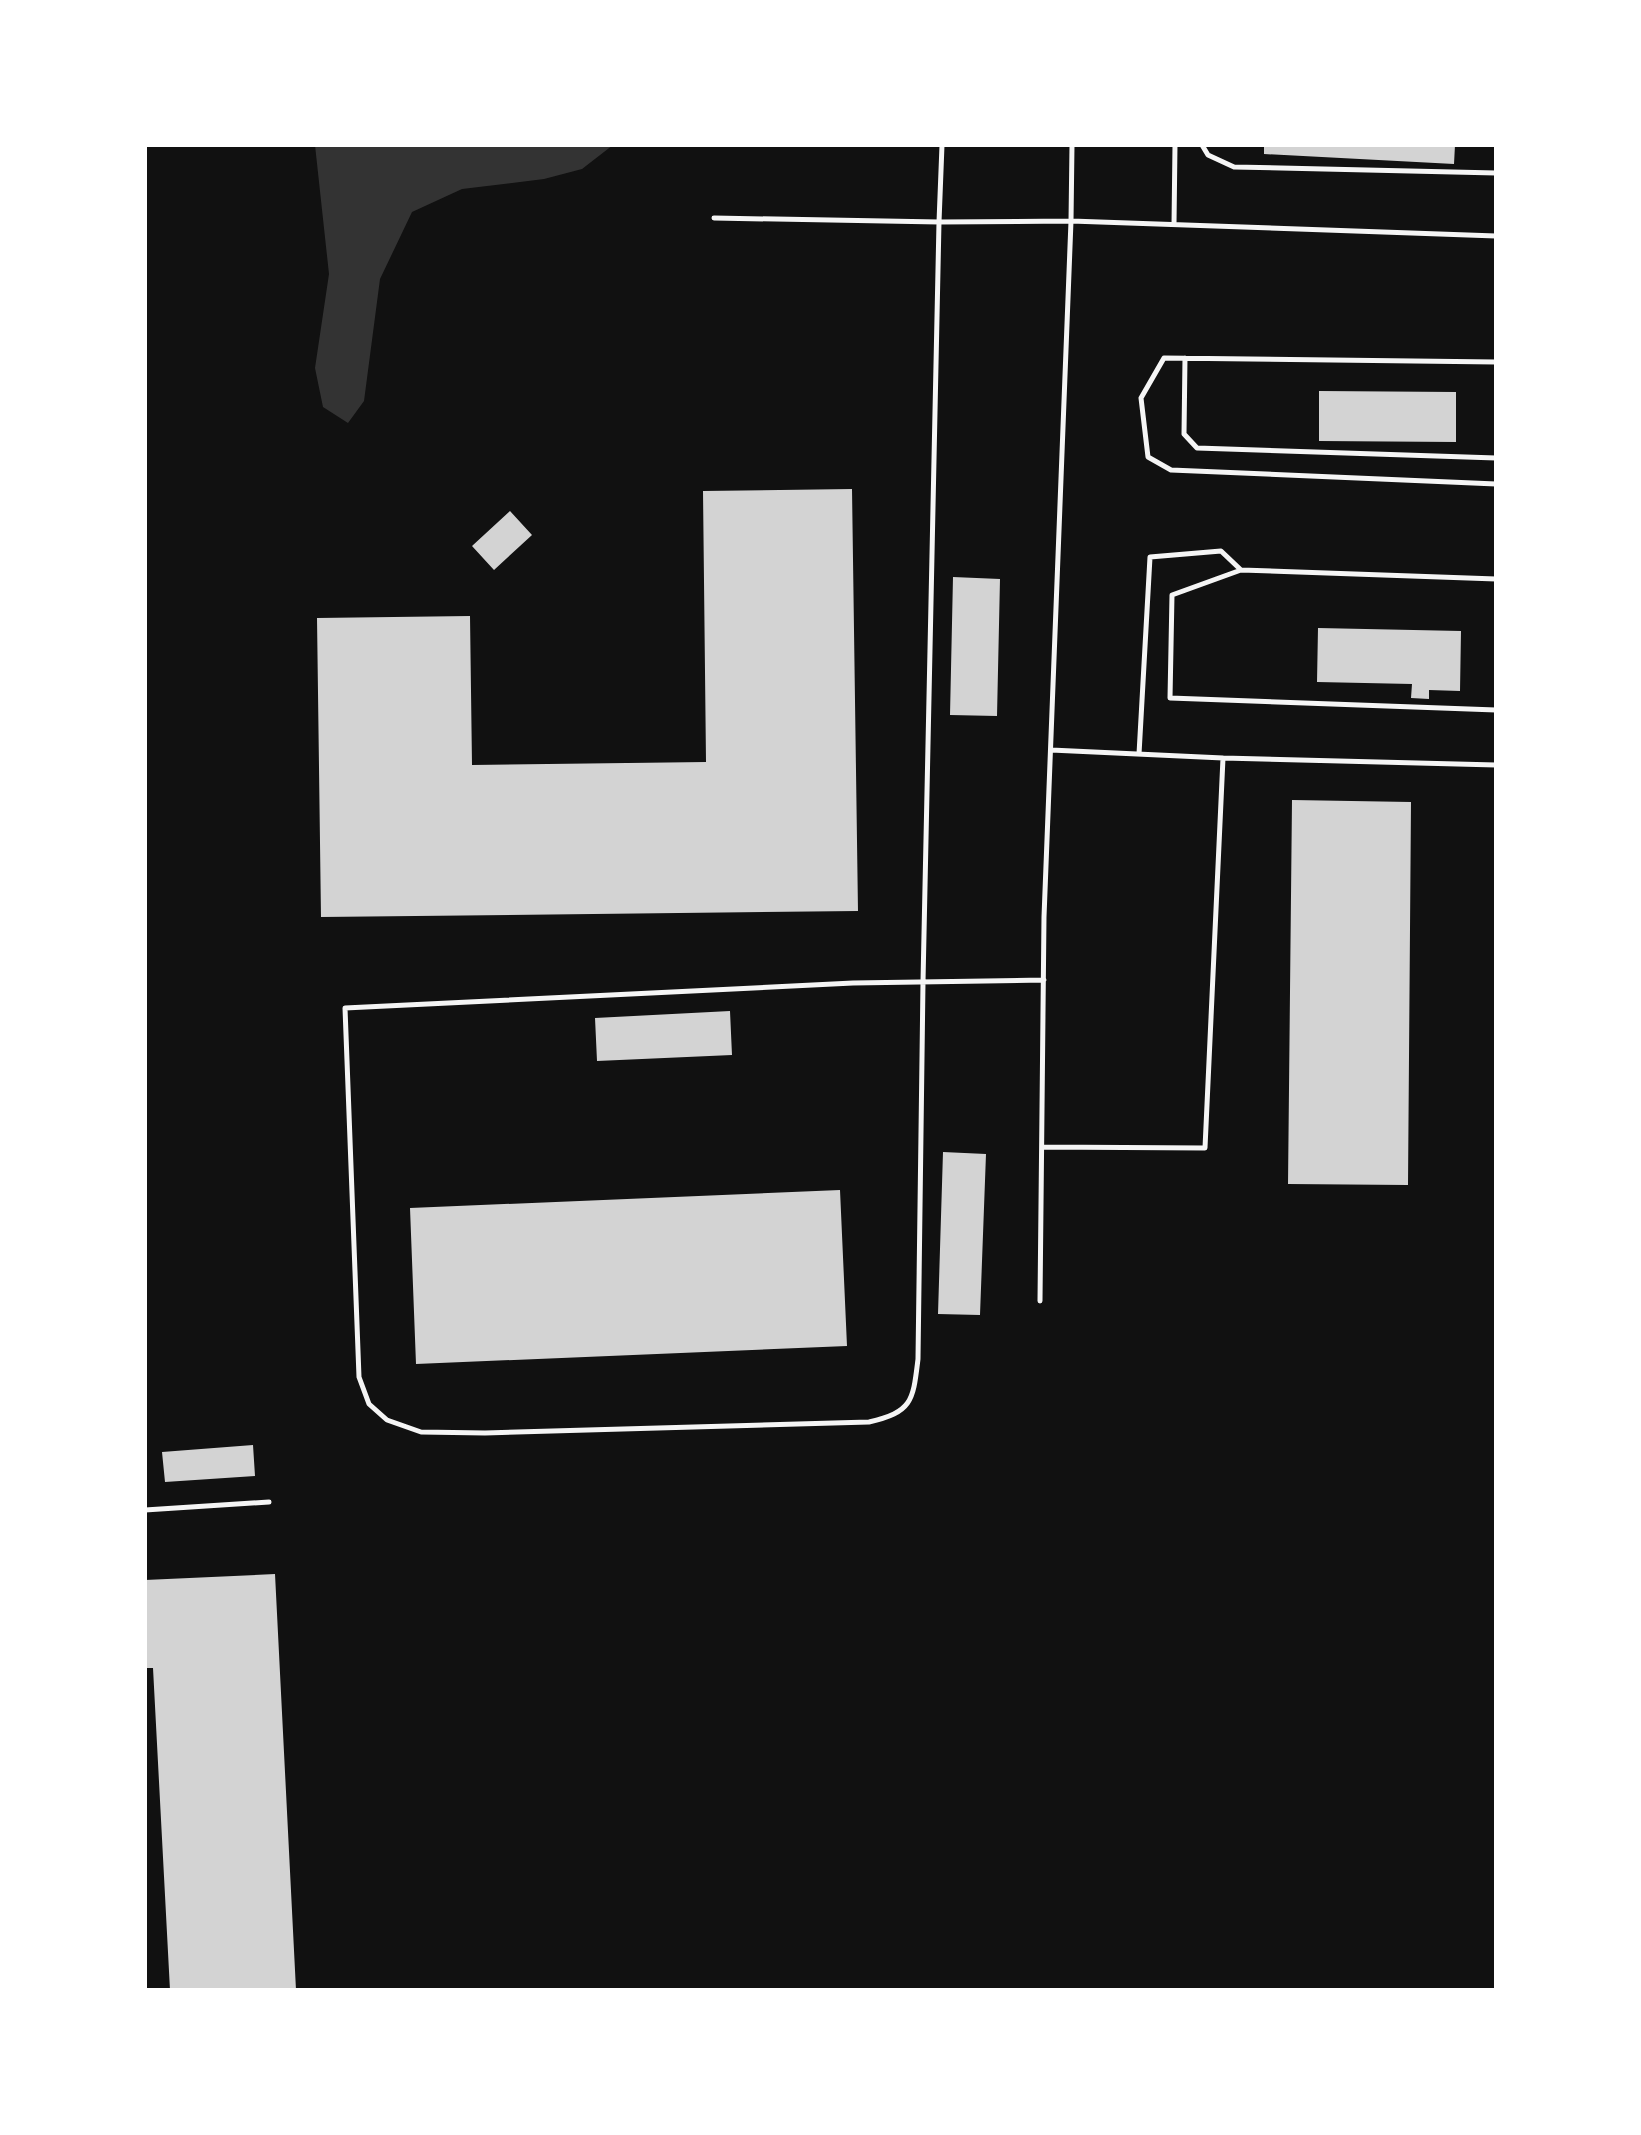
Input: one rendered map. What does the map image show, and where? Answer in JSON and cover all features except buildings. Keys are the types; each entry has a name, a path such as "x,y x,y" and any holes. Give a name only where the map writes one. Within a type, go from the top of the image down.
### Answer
{"lane":[{"path":"942,145 923,982 918,1359 914,1395 895,1416 869,1422 485,1433 421,1432 387,1420 369,1404 359,1377 345,1008 853,983 923,982 1044,980"},
{"path":"1040,1301 1044,980 1072,145"},
{"path":"1174,224 1175,145"},
{"path":"1202,145 1208,155 1234,167 1496,173"},
{"path":"714,218 939,222 1071,221 1496,236"},
{"path":"1496,362 1164,358 1141,398 1148,457 1171,470 1496,484"},
{"path":"1185,358 1184,434 1197,448 1496,458"},
{"path":"1139,754 1150,557 1221,551 1241,570"},
{"path":"1496,579 1241,570 1172,595 1170,698 1496,710"},
{"path":"1051,750 1223,758 1496,765"},
{"path":"1042,1147 1205,1148 1223,758"},
{"path":"145,1510 269,1502"}],"shaded area":[{"path":"315,145 613,145 582,169 544,179 462,189 412,212 380,279 364,401 348,423 323,407 315,368 329,274"}]}
